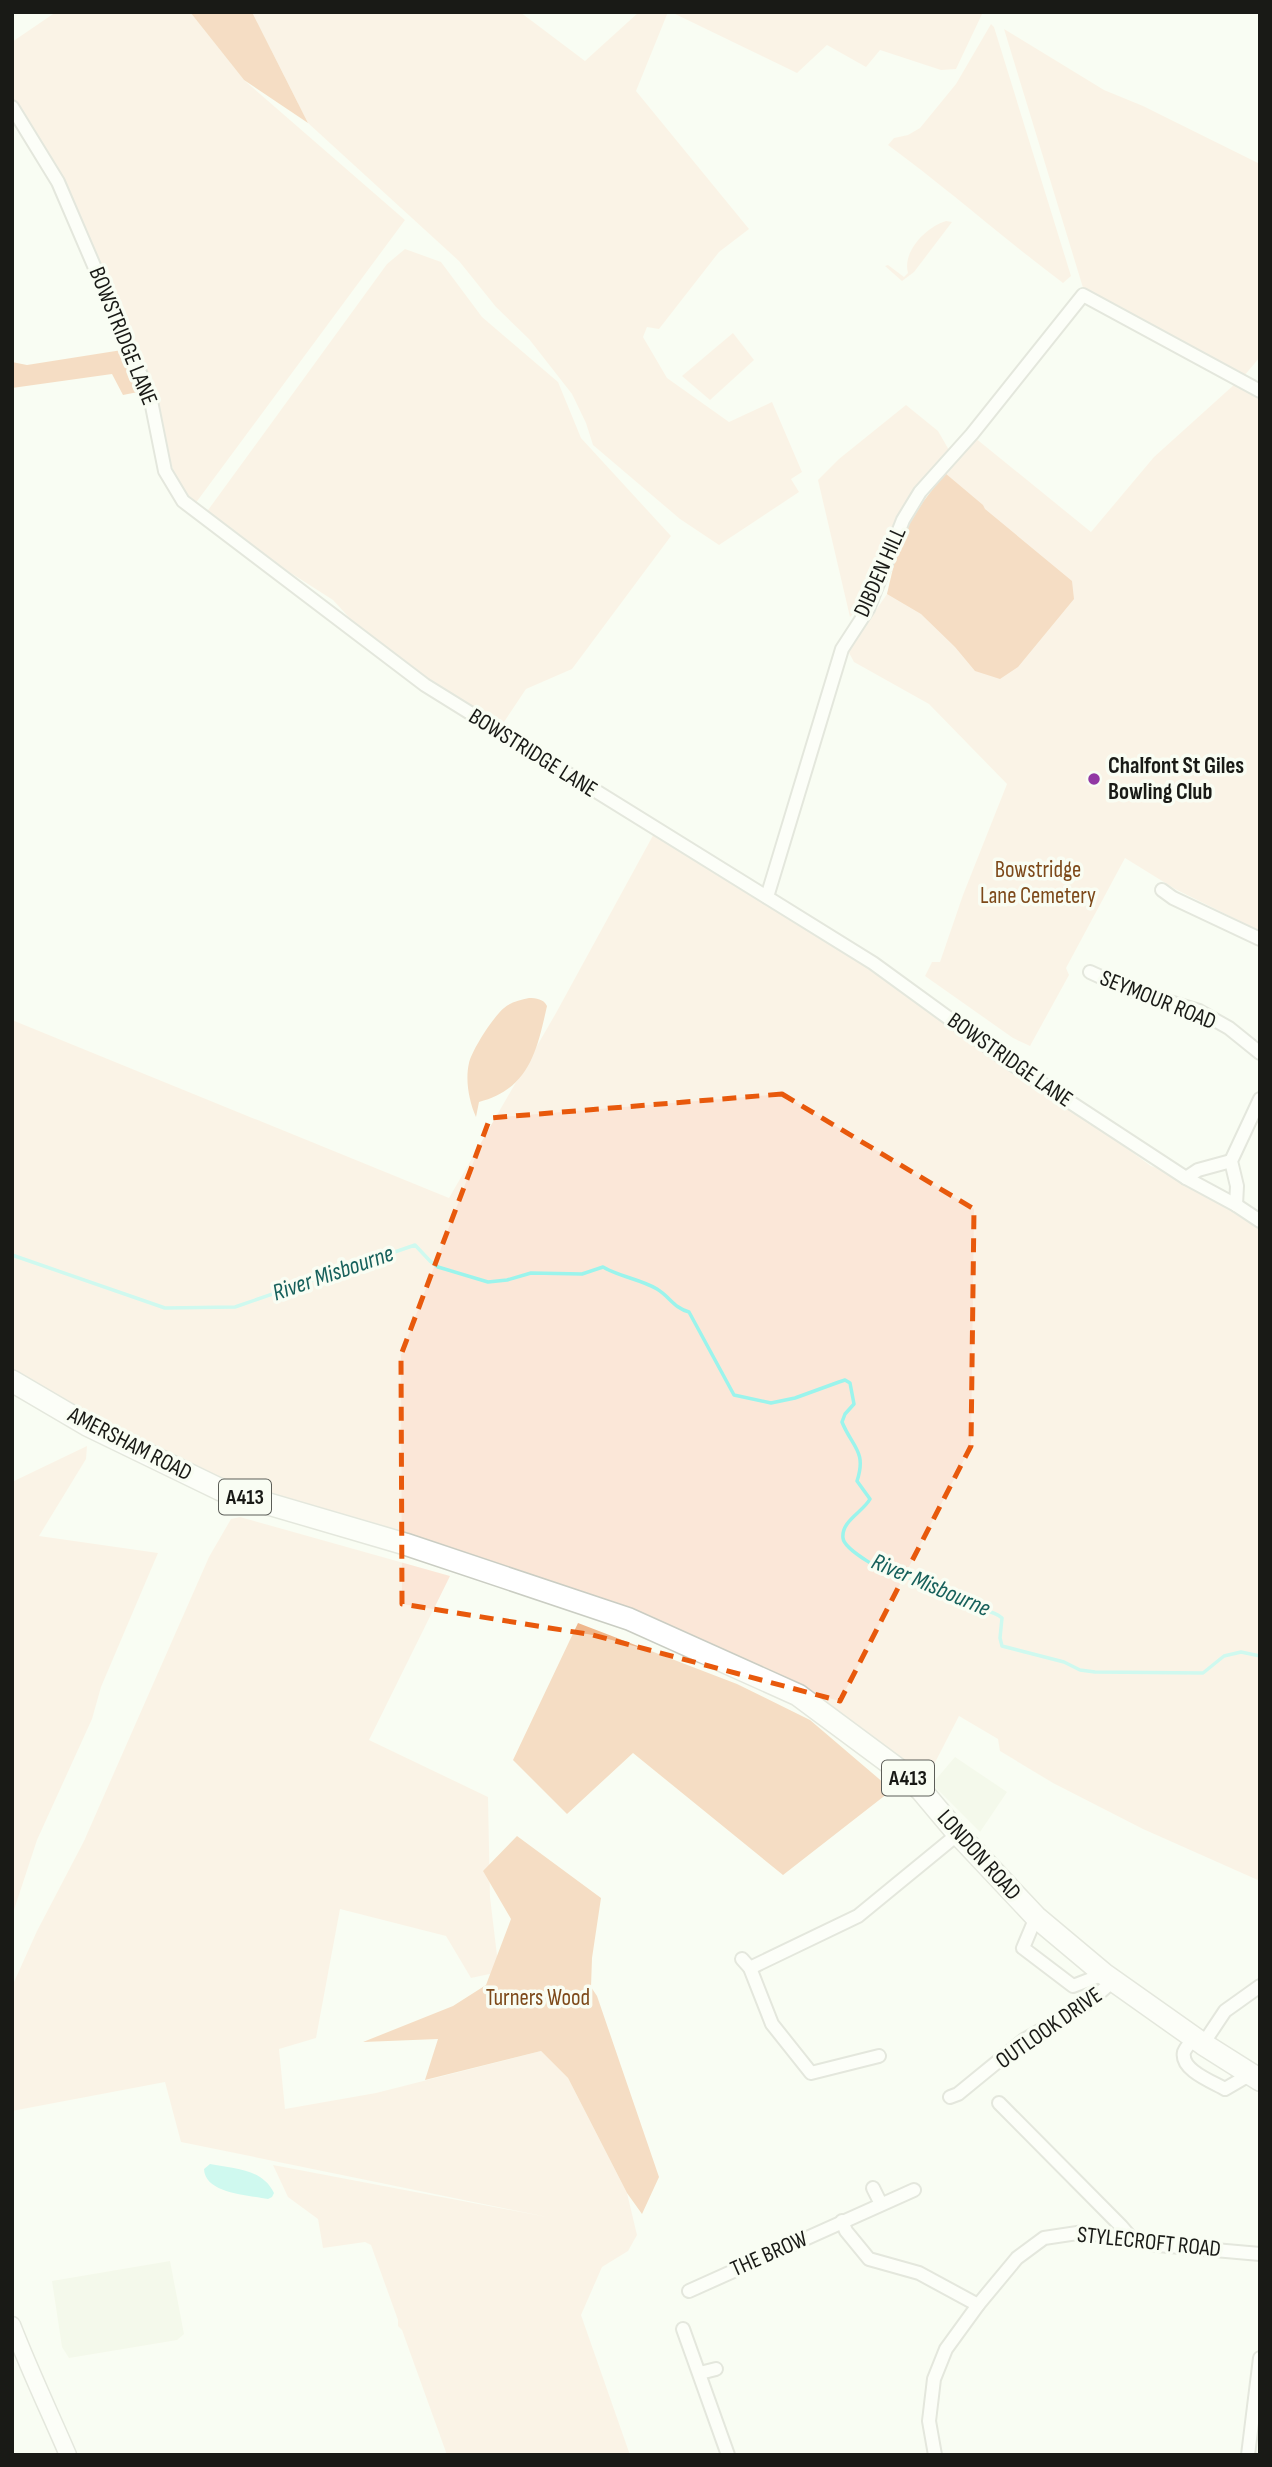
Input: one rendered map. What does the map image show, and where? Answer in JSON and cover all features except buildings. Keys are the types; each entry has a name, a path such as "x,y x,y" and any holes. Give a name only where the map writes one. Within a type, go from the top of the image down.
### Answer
{"highway":[{"name":"AMERSHAM ROAD","path":"12,1381 87,1425 221,1490 494,1573"},
{"name":"LONDON ROAD","path":"494,1573 629,1619 797,1695 899,1770 921,1790 958,1834 1036,1917 1108,1978 1255,2077"}],"street":[{"name":"BOWSTRIDGE LANE","path":"12,107 58,181 150,396 165,471 183,501 425,685 873,963 1009,1062 1186,1178 1260,1221"},
{"name":"DIBDEN HILL","path":"767,897 842,649 868,609 903,520 919,492 972,433 1083,295 1260,391"},
{"path":"1162,890 1173,898 1260,939"},
{"name":"SEYMOUR ROAD","path":"1090,972 1127,989 1199,1011 1229,1028 1260,1053"},
{"path":"1236,1205 1237,1186 1231,1161 1260,1099"},
{"path":"1186,1178 1198,1170 1231,1161"},
{"path":"879,2056 811,2073 772,2024 746,1964 858,1916 958,1834"},
{"path":"1036,1917 1023,1948 1073,1986 1108,1978"},
{"name":"OUTLOOK DRIVE","path":"950,2098 1024,2040 1088,2003 1108,1978"},
{"path":"1198,2041 1225,2011 1260,1986"},
{"path":"999,2104 1133,2240"},
{"path":"873,2188 881,2204"},
{"name":"THE BROW","path":"705,2298 693,2289 914,2190"},
{"path":"842,2221 846,2231 869,2259 919,2273 978,2305"},
{"name":"STYLECROFT ROAD","path":"935,2455 929,2421 934,2379 946,2349 1017,2258 1044,2238 1084,2232 1158,2245 1260,2254"},
{"path":"12,2325 29,2371 41,2391 68,2455"},
{"path":"683,2329 728,2455"},
{"path":"1248,2455 1260,2358"},
{"path":"700,2373 716,2369"}],"highlighted area":[{"path":"782,1094 974,1209 971,1446 840,1701 593,1635 402,1604 401,1355 490,1118"}],"shaded area":[{"path":"955,1757 1007,1792 980,1832 932,1784"},
{"path":"170,2261 184,2334 177,2340 69,2358 62,2347 52,2281"}],"green space":[{"path":"56,12 190,12 244,80 405,220 192,508 183,501 156,415 58,182 12,107 12,42"},
{"path":"190,12 252,12 308,123 244,80"},
{"path":"252,12 520,12 585,61 639,12 668,12 636,91 749,229 719,252 659,329 647,327 643,337 667,378 729,422 772,402 802,472 791,479 799,492 719,545 680,519 593,445 572,394 529,339 496,307 459,261 308,123"},
{"path":"671,12 983,12 956,69 941,70 880,50 866,67 827,45 797,73"},
{"path":"991,24 1071,276 1063,283 888,145 894,138 908,135 920,128 956,84"},
{"path":"1004,29 1104,90 1143,106 1260,164 1260,357 1244,376 1084,291"},
{"path":"946,221 952,222 914,272 902,281 885,266 888,265 904,277 908,273 909,257 917,241"},
{"path":"405,249 441,262 482,317 558,382 581,438 671,536 572,669 526,689 498,731 379,650 333,600 203,517 387,264"},
{"path":"733,333 754,360 710,400 682,376"},
{"path":"122,350 143,391 123,395 112,374 12,388 12,362 27,365"},
{"name":"Bowstridge Lane Cemetery","path":"1236,383 1260,396 1260,931 1175,889 1125,858 1066,968 1069,975 1030,1046 1013,1038 925,976 932,962 940,962 1007,784 929,704 854,662 848,651 887,594 900,539 923,502 974,437 1091,532 1154,457"},
{"path":"906,405 938,431 949,450 913,497 867,599 850,617 818,480 839,459"},
{"path":"945,473 1072,581 1074,599 1018,667 1000,679 975,671 921,614 887,594 900,539"},
{"path":"656,830 873,963 1151,1166 1186,1178 1260,1223 1260,1881 1143,1829 1053,1783 1000,1751 998,1739 959,1716 926,1780 798,1695 610,1612 221,1490 12,1384 12,1020 449,1198 556,1013"},
{"path":"529,998 542,1000 547,1006 534,1053 520,1078 509,1088 479,1102 476,1117 468,1083 471,1057 499,1012 510,1004"},
{"path":"87,1446 86,1459 39,1536 158,1553 101,1687 92,1719 37,1840 12,1916 12,1482"},
{"path":"240,1517 450,1576 369,1740 488,1797 490,1897 499,1972 471,1978 446,1936 340,1909 316,2038 279,2049 285,2109 376,2093 541,2051 568,2078 627,2193 637,2235 628,2251 602,2267 581,2315 630,2455 447,2455 402,2330 398,2326 371,2245 365,2242 323,2248 318,2219 288,2197 273,2165 547,2217 181,2142 165,2082 12,2111 14,1982 84,1841 209,1557 231,1519"},
{"path":"578,1623 737,1684 810,1720 892,1790 783,1875 633,1753 567,1814 513,1760"},
{"name":"Turners Wood","path":"517,1836 601,1898 592,1958 591,1987 597,1996 659,2177 642,2214 627,2193 568,2078 541,2051 425,2080 438,2039 363,2042 453,2006 486,1985 511,1919 483,1871"}],"water":[{"path":"210,2164 255,2174 269,2185 274,2193 268,2199 220,2188 206,2177 204,2169"}],"waterway":[{"name":"River Misbourne","path":"12,1255 165,1308 235,1307 415,1245 438,1267 488,1282 531,1273 582,1274 603,1267 650,1286 689,1312 734,1395 771,1403 795,1398 845,1380 850,1383 854,1404 842,1422 859,1456 860,1471 857,1481 870,1499 845,1527 845,1543 858,1555 885,1571 899,1577 934,1582 953,1591 971,1606 998,1615 1002,1618 1002,1646 1064,1662 1080,1670 1095,1672 1203,1673 1224,1656 1241,1652 1260,1656"}],"place":[{"name":"Chalfont St Giles Bowling Club","path":"1094,779"}]}
